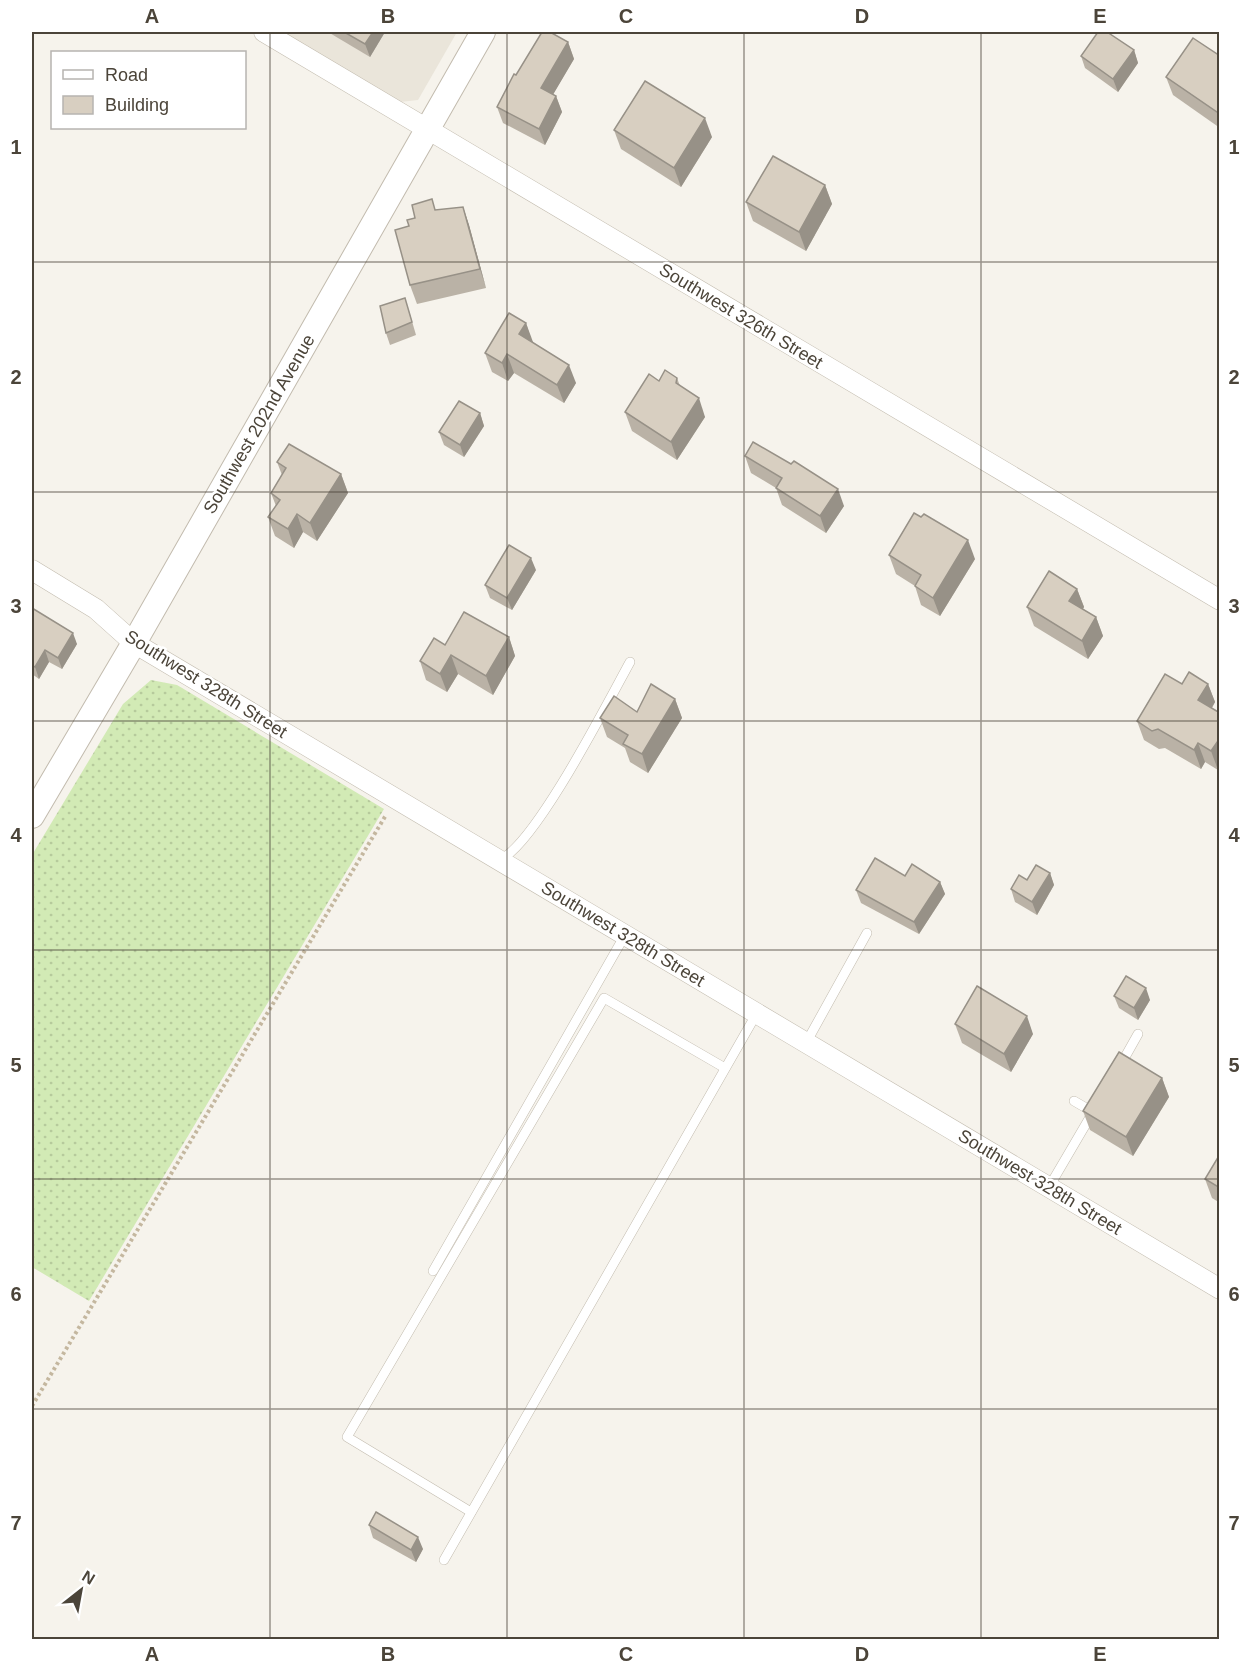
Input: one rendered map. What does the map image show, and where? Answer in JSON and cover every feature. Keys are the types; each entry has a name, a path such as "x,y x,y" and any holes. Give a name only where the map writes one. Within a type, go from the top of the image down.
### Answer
{"street":[{"name":"Southwest 326th Street","path":"264,32 1220,600"},
{"name":"Southwest 202nd Avenue","path":"32,816 134,644 483,32"},
{"name":"Southwest 328th Street","path":"32,570 96,609 134,644 1220,1289"}],"lane":[{"path":"499,860 512,854 523,842 575,760 630,662"},
{"path":"806,1043 867,933"},
{"path":"433,1271 625,935"},
{"path":"471,1512 347,1437 424,1301 604,998 725,1068"},
{"path":"444,1560 757,1013"},
{"path":"1115,1073 1138,1034"},
{"path":"1074,1101 1093,1112"},
{"path":"1049,1187 1098,1102"}],"path":[{"path":"32,1406 396,799"}],"shaded area":[{"path":"278,32 457,32 418,100 400,102"}],"green space":[{"path":"151,680 177,685 384,809 89,1301 32,1267 32,855 123,704"}],"building":[{"path":"344,32 373,32 365,44"},
{"path":"542,32 550,32 568,42 541,88 556,96 539,129 497,107 514,74 516,75"},
{"path":"1098,32 1107,32 1134,50 1113,79 1081,56"},
{"path":"1193,38 1220,56 1220,114 1166,77"},
{"path":"645,81 705,118 674,168 614,130"},
{"path":"773,156 825,185 799,232 746,202"},
{"path":"432,199 435,210 463,207 480,269 410,285 395,230 409,226 407,220 415,218 412,205"},
{"path":"405,298 412,322 386,333 380,306"},
{"path":"509,313 526,323 519,334 569,365 557,385 507,354 502,363 485,353"},
{"path":"665,370 677,378 676,383 699,398 671,442 625,412 649,374 659,381"},
{"path":"459,401 480,413 460,445 439,432"},
{"path":"753,442 791,464 794,461 838,489 820,516 776,488 782,478 745,456"},
{"path":"289,444 341,474 310,523 297,514 288,529 268,517 280,500 271,493 286,468 277,462"},
{"path":"914,513 921,517 924,514 968,540 933,598 915,586 921,575 889,555"},
{"path":"509,545 531,558 507,598 485,585"},
{"path":"1049,571 1077,589 1069,601 1096,617 1082,641 1027,607"},
{"path":"32,608 73,633 58,658 45,650 35,667 32,665"},
{"path":"464,612 509,637 486,676 451,655 440,674 420,661 434,638 445,645"},
{"path":"1189,672 1208,684 1198,700 1220,713 1220,738 1211,751 1198,743 1194,750 1158,729 1152,731 1137,721 1165,674 1182,684"},
{"path":"651,684 675,699 642,754 623,744 628,735 600,718 614,696 637,712"},
{"path":"875,858 905,876 912,864 940,882 914,922 856,890"},
{"path":"1036,865 1050,873 1032,902 1011,889 1019,875 1027,880"},
{"path":"1126,976 1146,988 1134,1008 1114,996"},
{"path":"977,986 1027,1016 1004,1054 955,1024"},
{"path":"1119,1052 1162,1078 1126,1137 1083,1111"},
{"path":"1220,1154 1220,1188 1205,1179"},
{"path":"376,1512 418,1537 411,1550 369,1525"}]}
